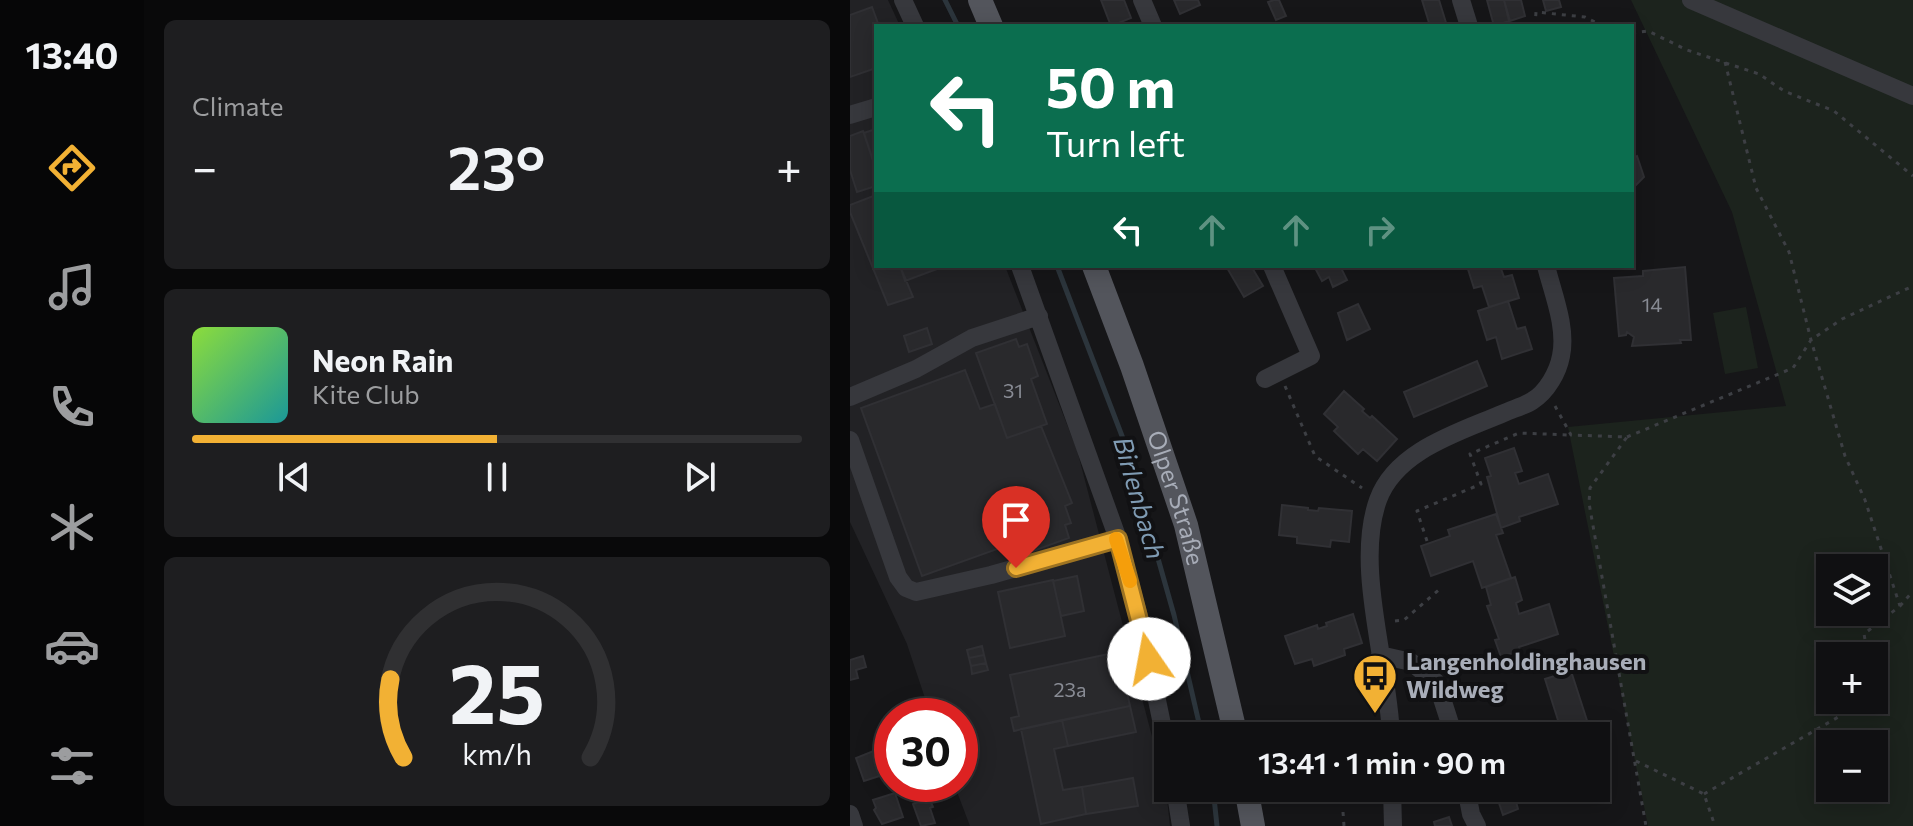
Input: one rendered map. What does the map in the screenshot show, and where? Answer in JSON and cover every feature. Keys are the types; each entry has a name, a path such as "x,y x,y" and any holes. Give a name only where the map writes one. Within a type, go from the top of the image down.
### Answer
{"main road":[{"path":"980,0 990,24"},
{"name":"Olper Straße","path":"1095,268 1186,525 1233,722"},
{"path":"1249,802 1253,826"}],"street":[{"path":"903,0 914,24"},
{"path":"1142,0 1152,24"},
{"path":"1461,0 1468,24"},
{"path":"1691,0 1913,96"},
{"path":"850,115 874,108"},
{"path":"1021,268 1118,539 1142,628 1162,722"},
{"path":"1272,376 1311,356 1273,268"},
{"path":"1390,722 1376,625 1371,527 1378,498 1389,480 1412,456 1532,401 1544,390 1554,375 1561,355 1562,335 1546,268"},
{"path":"850,397 916,369 972,338 1039,316"},
{"path":"850,440 898,577 906,588 916,592 991,575 1118,539"},
{"path":"1380,655 1411,662 1437,683 1450,722"},
{"path":"1177,802 1181,826"},
{"path":"1392,802 1393,826"},
{"path":"1469,802 1477,826"},
{"path":"850,814 854,826"}],"path":[{"path":"1535,24 1536,12 1585,17 1599,24"},
{"path":"1634,33 1648,31 1687,50 1759,74 1784,91 1834,111 1913,176"},
{"path":"1725,62 1756,188 1789,252 1845,456 1865,500 1900,606"},
{"path":"1427,541 1417,511 1481,484 1470,454 1519,433 1627,437 1793,368 1811,340 1842,319 1913,286"},
{"path":"1272,376 1315,456 1378,498"},
{"path":"1532,401 1554,405 1571,435"},
{"path":"1627,437 1590,488 1589,503 1646,826"},
{"path":"1376,625 1404,620 1441,588"},
{"path":"1865,642 1864,634 1900,606 1913,591"},
{"path":"1704,794 1844,714"},
{"path":"1636,761 1704,794 1715,826"},
{"path":"1343,812 1344,826"}],"shaded area":[{"path":"850,0 888,0 899,24 874,24 874,268 1006,268 1077,450 1154,744 1154,802 1167,802 1170,826 970,826 961,802 978,802 978,698 925,698 907,644 850,522"},
{"path":"1631,0 1913,0 1913,826 1648,826 1568,427 1786,406 1732,212"},
{"path":"1746,307 1758,368 1725,374 1713,313"}],"building":[{"path":"1101,0 1124,0 1131,18 1110,24"},
{"path":"1174,0 1198,0 1200,5 1180,14"},
{"path":"1279,0 1286,16 1276,20 1268,2"},
{"path":"1422,0 1439,0 1446,24 1429,24"},
{"path":"1487,0 1504,0 1509,21 1493,24"},
{"path":"1504,0 1521,0 1525,16 1510,21"},
{"path":"1543,0 1559,0 1561,7 1546,11"},
{"path":"872,7 878,24 874,24 874,69 850,77 850,15"},
{"path":"874,130 873,160 864,133"},
{"path":"863,131 874,164 874,187 857,192 850,170 850,136"},
{"path":"1637,156 1644,177 1634,187 1634,157"},
{"path":"874,196 874,268 901,268 913,297 888,305 850,212 850,205"},
{"path":"1685,267 1691,340 1632,346 1634,337 1627,332 1619,336 1614,278 1643,276 1643,271"},
{"path":"901,268 940,268 905,281"},
{"path":"1227,268 1252,268 1263,286 1244,297"},
{"path":"1315,268 1341,268 1347,280 1333,287 1329,277 1322,281"},
{"path":"1468,268 1501,268 1504,277 1512,275 1519,298 1489,307 1482,286 1474,288"},
{"path":"1508,301 1517,329 1525,327 1532,349 1502,359 1496,337 1487,340 1478,311"},
{"path":"1358,304 1370,329 1347,340 1338,313"},
{"path":"927,328 932,344 909,352 904,336"},
{"path":"1016,339 1019,347 1027,344 1038,376 1031,379 1047,424 1007,438 976,353"},
{"path":"1477,361 1487,386 1414,417 1404,392"},
{"path":"965,370 980,409 995,404 1007,438 1041,426 1072,503 1065,506 1071,523 1065,525 1069,538 1030,552 1025,539 922,576 861,408"},
{"path":"1344,391 1364,409 1362,411 1397,439 1377,461 1363,449 1358,454 1334,431 1338,427 1324,414"},
{"path":"1514,448 1522,471 1515,473 1519,484 1548,474 1558,504 1519,517 1520,521 1501,528 1485,458"},
{"path":"1282,505 1318,511 1319,508 1352,511 1349,542 1331,540 1330,547 1297,543 1297,537 1279,535"},
{"path":"1496,514 1503,533 1496,535 1511,578 1482,588 1473,561 1431,576 1421,546 1450,536 1448,530"},
{"path":"1077,576 1084,611 1061,616 1053,581"},
{"path":"1515,577 1522,600 1516,603 1519,614 1549,604 1558,634 1519,647 1520,651 1501,657 1495,640 1499,639 1487,606 1491,605 1486,587"},
{"path":"1053,580 1065,636 1010,648 998,592"},
{"path":"1353,614 1362,643 1344,649 1345,655 1314,666 1312,659 1295,664 1285,636 1317,625 1318,629"},
{"path":"982,646 984,655 969,658 967,650"},
{"path":"1118,652 1130,706 1014,731 1011,718 1019,716 1010,675"},
{"path":"984,655 986,663 971,666 969,658"},
{"path":"863,656 866,667 856,670 858,678 850,680 850,660"},
{"path":"986,663 988,670 972,674 971,666"},
{"path":"1571,671 1587,722 1559,722 1545,679"},
{"path":"1130,706 1136,732 1068,746 1062,720"},
{"path":"1062,720 1068,746 1054,749 1063,790 1082,787 1086,814 1041,824 1021,729"},
{"path":"874,751 874,778 864,781 856,758"},
{"path":"1133,778 1138,806 1086,814 1082,787"},
{"path":"873,800 898,802 903,817 882,824 874,810"},
{"path":"931,802 935,823 921,826 913,804"},
{"path":"1499,802 1516,802 1518,809 1503,815"},
{"path":"1449,817 1452,826 1435,826 1434,822"}],"waterway":[{"name":"Birlenbach","path":"945,0 957,24"},
{"name":"Birlenbach","path":"1058,268 1127,449 1174,615 1199,722"},
{"name":"Birlenbach","path":"1214,802 1217,826"}],"slow traffic":[{"path":"1116,539 1130,581"}],"place":[{"name":"Langenholdinghausen Wildweg","path":"1375,715"}],"route":[{"path":"1016,568 1118,539 1149,659"}]}
